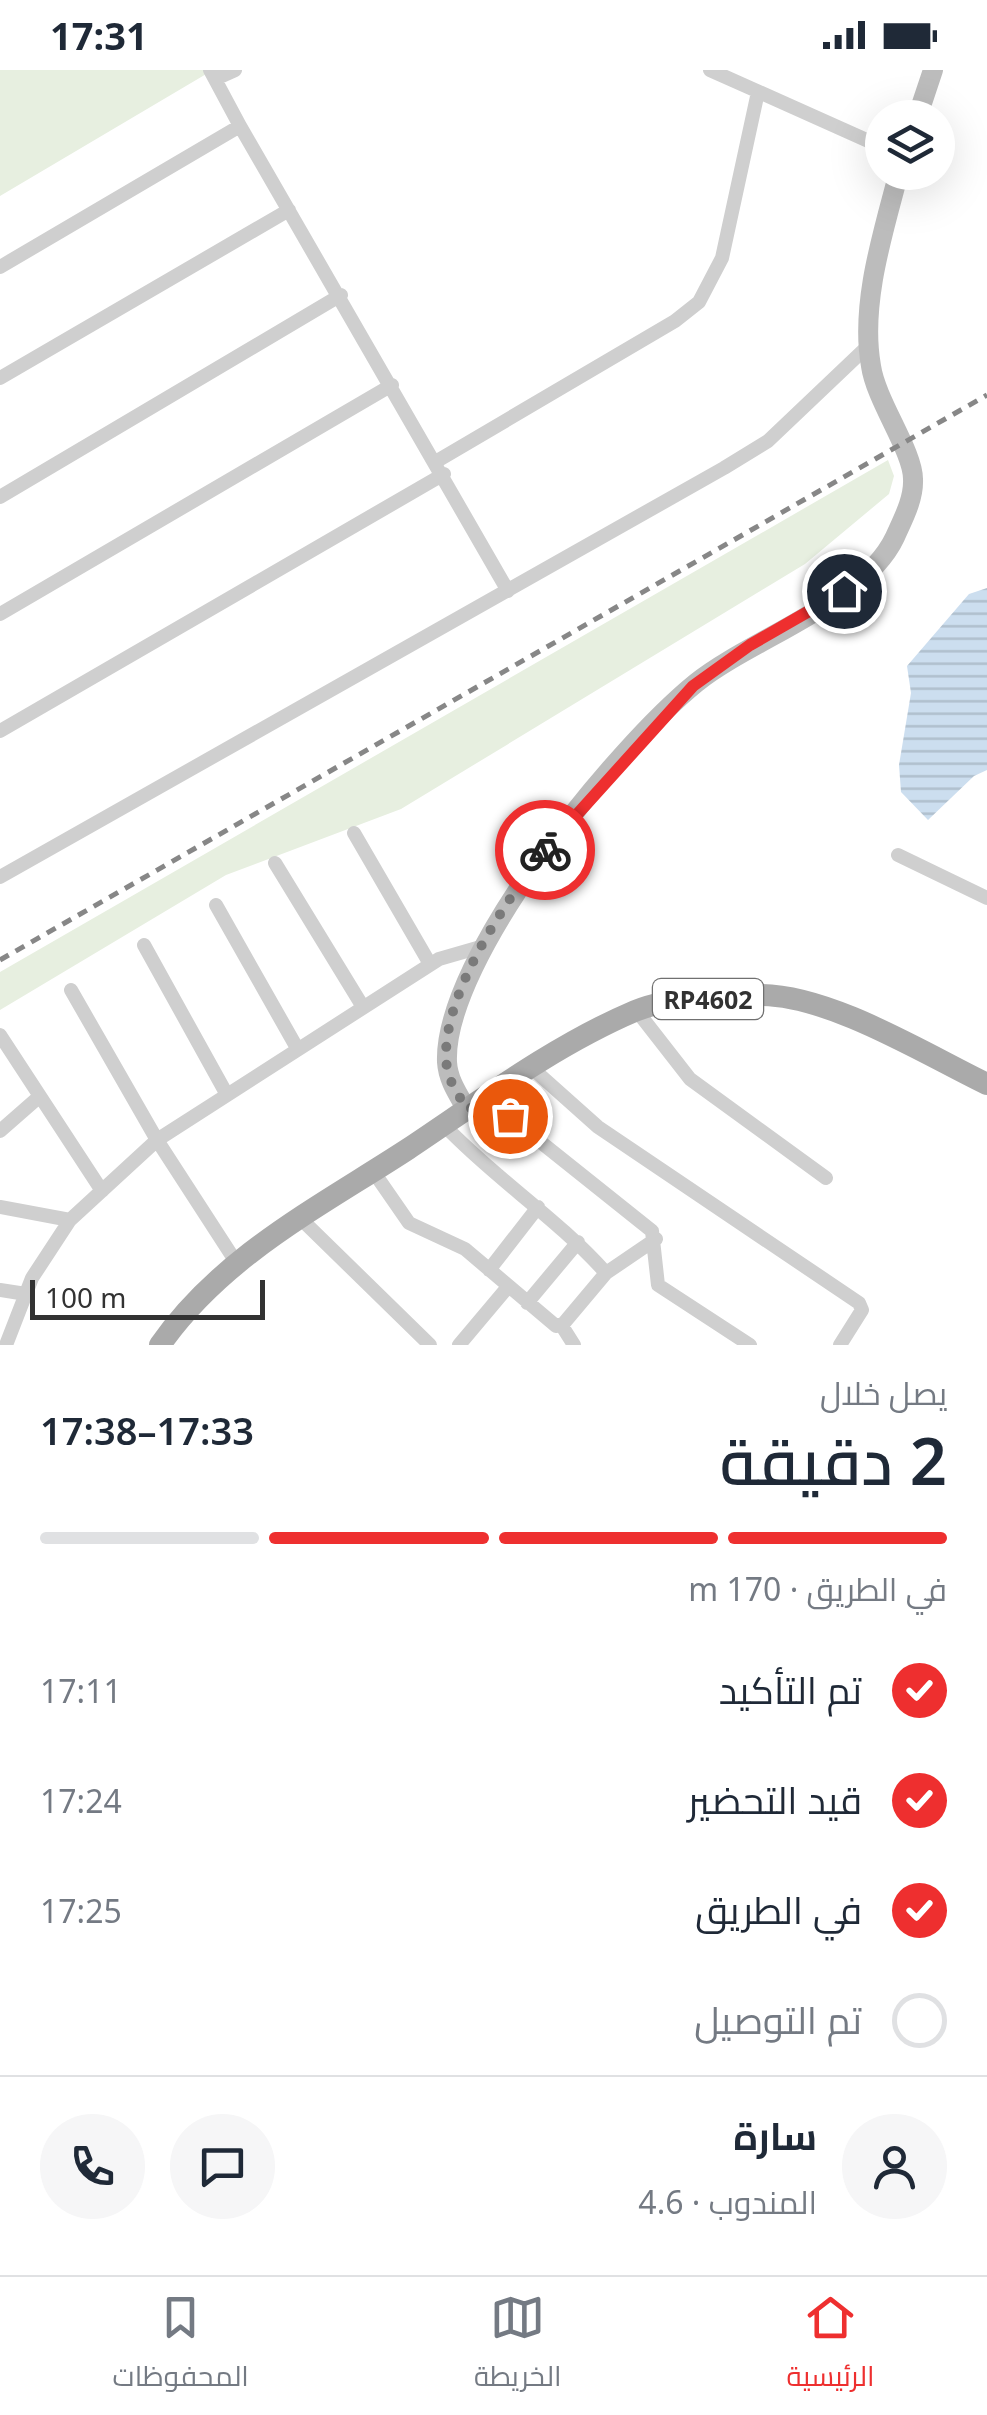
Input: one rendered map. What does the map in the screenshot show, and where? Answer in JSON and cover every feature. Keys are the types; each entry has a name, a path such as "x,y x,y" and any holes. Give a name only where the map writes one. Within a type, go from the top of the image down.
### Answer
{"main road":[{"path":"922,100 933,70"},
{"path":"468,1110 452,1084 446,1058 460,993 484,946 550,844 668,710 720,666 844,591 872,569 892,542 914,480 880,398 869,345 870,310 895,190"},
{"name":"RP4602","path":"160,1345 182,1314 236,1262 444,1124 636,1010 669,1001 766,995 858,1023 987,1084"}],"street":[{"path":"234,70 212,74 508,592"},
{"path":"710,70 865,139"},
{"path":"0,731 440,467 675,321 699,302 722,258 758,92"},
{"path":"0,267 100,212 240,126"},
{"path":"0,378 289,210"},
{"path":"0,497 341,295"},
{"path":"0,877 768,441 869,345"},
{"path":"0,614 392,385"},
{"path":"354,833 430,964"},
{"path":"898,856 987,898"},
{"path":"274,863 363,1007"},
{"path":"216,904 297,1048"},
{"path":"144,945 226,1094"},
{"path":"6,1345 26,1294 70,1220 157,1140 430,964 458,950 484,946"},
{"path":"72,990 157,1140 236,1262"},
{"path":"636,1010 690,1079 826,1178"},
{"path":"0,1036 102,1191"},
{"path":"533,1069 598,1127 859,1303 862,1310 840,1345"},
{"path":"493,1094 518,1124 656,1239 658,1284 750,1345"},
{"path":"0,1131 40,1096"},
{"path":"444,1124 478,1160 578,1242 606,1273"},
{"path":"374,1171 409,1222 465,1248 507,1288 562,1326 574,1345"},
{"path":"0,1207 70,1220"},
{"path":"489,1270 538,1208"},
{"path":"300,1218 430,1345"},
{"path":"562,1326 606,1273 656,1239"},
{"path":"527,1303 578,1242"},
{"path":"459,1345 507,1288"},
{"path":"0,1290 26,1294"}],"green space":[{"path":"0,70 213,70 0,196"},
{"path":"888,460 894,476 889,494 805,564 401,809 226,875 0,1010 0,972"}],"water":[{"path":"987,588 987,770 974,776 928,820 901,792 899,765 911,693 907,666 969,594"}],"railway":[{"path":"0,960 987,395"}],"way so far":[{"path":"510,1116 493,1094 468,1110 448,1071 449,1032 460,993 484,946 545,850"}],"route":[{"path":"545,850 634,746 693,686 750,645 844,591"}]}
